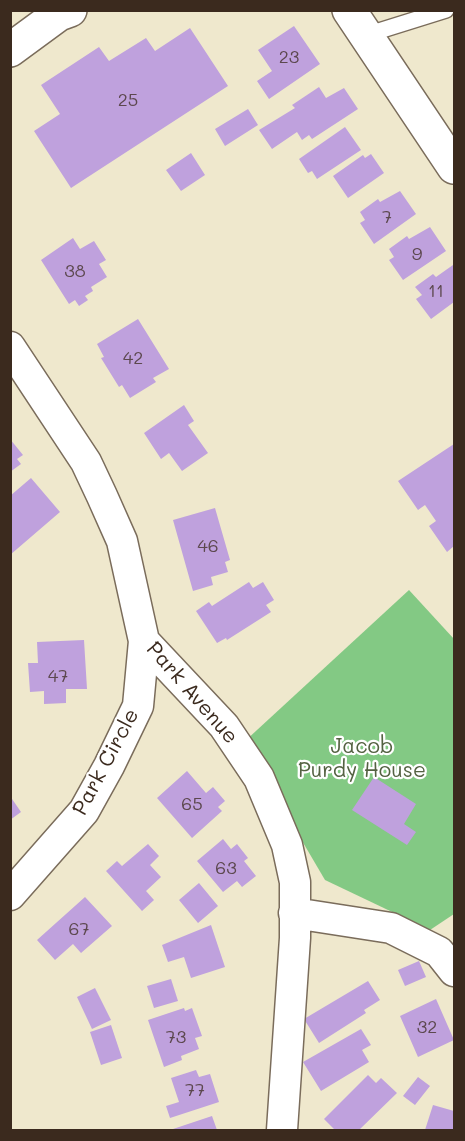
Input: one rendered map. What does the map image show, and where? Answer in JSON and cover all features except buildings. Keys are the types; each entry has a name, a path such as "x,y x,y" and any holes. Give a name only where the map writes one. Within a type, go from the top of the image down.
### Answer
{"street":[{"path":"10,51 59,14 70,10"},
{"path":"358,23 454,167"},
{"name":"Park Avenue","path":"10,347 86,462 102,496 122,542 144,641 224,726 259,778 287,844 295,882 295,938 282,1131"},
{"name":"Park Circle","path":"10,895 84,811 109,766 138,706 144,641"},
{"path":"294,913 391,928 439,952 454,971"}],"lane":[{"path":"358,23 446,10"}],"green space":[{"name":"Jacob Purdy House","path":"409,590 454,639 454,914 430,930 325,880 244,742"}]}
